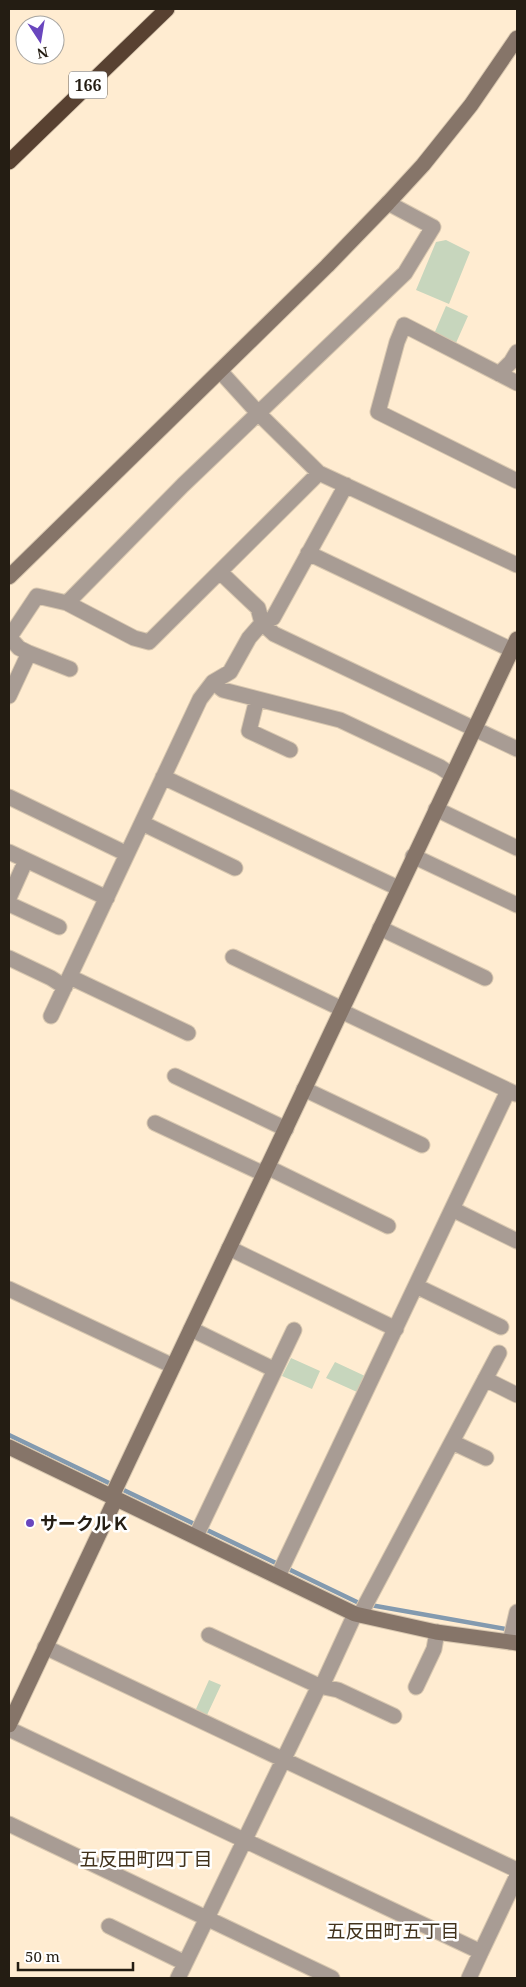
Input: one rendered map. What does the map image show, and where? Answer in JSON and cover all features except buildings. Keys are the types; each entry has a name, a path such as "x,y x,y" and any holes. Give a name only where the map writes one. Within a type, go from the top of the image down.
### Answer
{"highway":[{"name":"166","path":"9,162 167,9"}],"street":[{"path":"9,577 327,266 388,203 423,165 471,105 517,38"},
{"path":"67,603 183,485 260,414 405,273 433,227 388,203"},
{"path":"517,383 404,326 397,342 378,412 517,481"},
{"path":"499,374 511,362 517,352"},
{"path":"220,371 319,473 517,566"},
{"path":"70,669 19,648 9,638 38,596 67,603 134,638 149,642 319,473"},
{"path":"51,1016 200,699 213,682 230,672 249,638 262,623 273,618 346,485"},
{"path":"308,553 515,645 398,888 173,1366 9,1727 481,1952"},
{"path":"220,572 258,608 262,623 274,634 517,748"},
{"path":"9,696 29,653"},
{"path":"213,682 223,690 340,720 440,767 452,775"},
{"path":"257,699 249,731 290,750"},
{"path":"163,777 398,888"},
{"path":"9,798 127,854"},
{"path":"436,809 517,848"},
{"path":"142,823 235,868"},
{"path":"9,852 107,898"},
{"path":"414,856 517,905"},
{"path":"9,898 26,860"},
{"path":"9,904 59,927"},
{"path":"380,928 485,978"},
{"path":"233,957 513,1093 452,1209 281,1569"},
{"path":"9,958 51,978 67,982 188,1033"},
{"path":"174,1076 286,1129"},
{"path":"304,1089 422,1145"},
{"path":"155,1122 388,1226"},
{"path":"452,1209 517,1241"},
{"path":"229,1248 396,1329"},
{"path":"416,1286 502,1326"},
{"path":"9,1289 173,1366"},
{"path":"191,1329 275,1370"},
{"path":"199,1529 294,1330"},
{"path":"178,1978 283,1760 321,1686 499,1353"},
{"path":"486,1379 517,1396"},
{"path":"452,1442 486,1458"},
{"path":"9,1447 115,1491 199,1529 362,1609 438,1632 514,1632"},
{"path":"416,1687 434,1649 438,1632"},
{"path":"209,1635 321,1686 338,1690 394,1716"},
{"path":"45,1647 517,1870"},
{"path":"9,1824 332,1978"},
{"path":"469,1978 517,1876"},
{"path":"109,1926 186,1963"}],"green space":[{"path":"446,240 470,252 449,304 416,290 436,242"},
{"path":"446,306 468,316 456,343 434,334"},
{"path":"291,1358 320,1371 312,1389 282,1376"},
{"path":"335,1362 365,1376 357,1392 326,1378"},
{"path":"209,1680 221,1685 207,1715 196,1709"}],"waterway":[{"path":"9,1435 359,1603 511,1630"}],"place":[{"name":"サークルＫ","path":"30,1523"}],"district":[{"name":"五反田町四丁目","path":"146,1859"},
{"name":"五反田町五丁目","path":"393,1931"}]}
